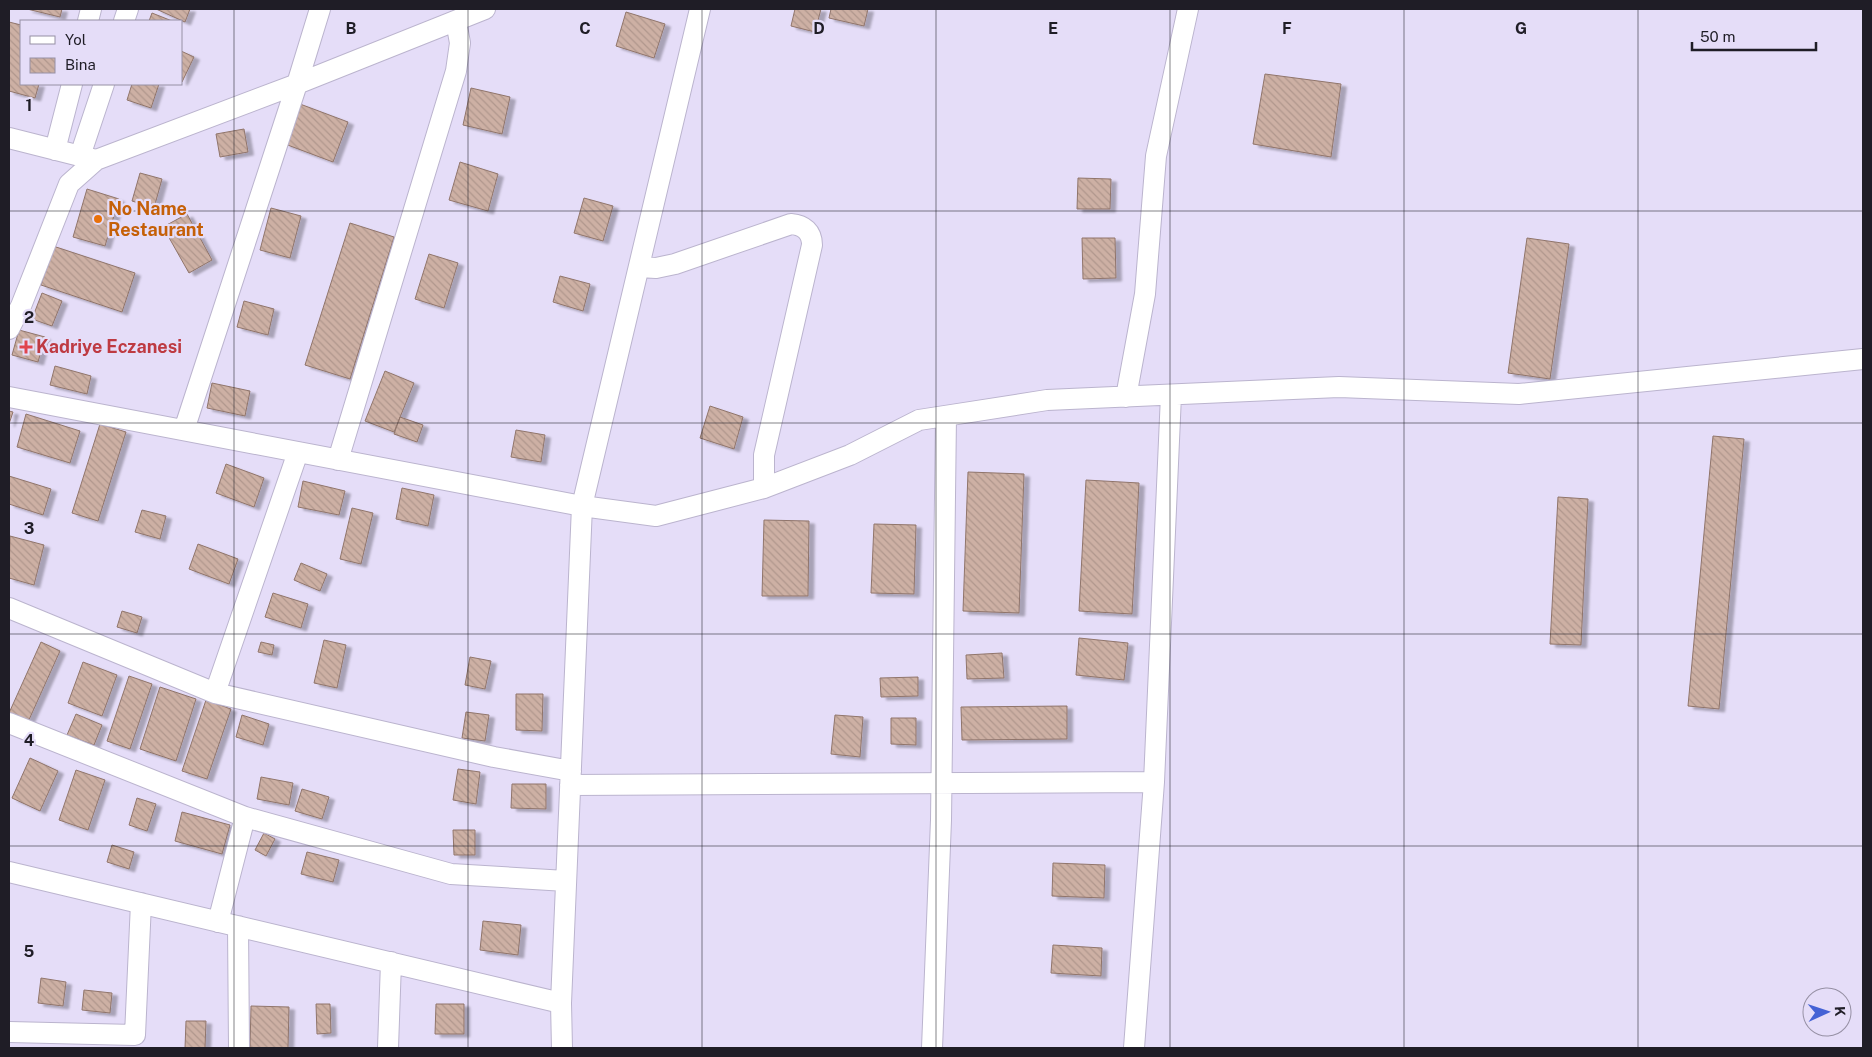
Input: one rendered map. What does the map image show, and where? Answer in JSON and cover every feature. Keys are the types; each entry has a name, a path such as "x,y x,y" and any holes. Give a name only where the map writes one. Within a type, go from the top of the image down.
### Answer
{"street":[{"path":"184,430 320,9"},
{"path":"9,138 88,158 297,84 485,9"},
{"path":"562,1048 561,1003 582,506 700,9"},
{"path":"1126,396 1145,294 1156,156 1188,9"},
{"path":"338,460 456,71 460,43 456,21"},
{"path":"55,150 72,85"},
{"path":"9,329 21,306 69,184 88,158 104,85"},
{"path":"639,267 656,268 675,264 791,224 810,232 812,245 764,455 764,488"},
{"path":"9,398 582,506 656,516 764,488 850,455 919,420 1048,400 1338,387 1519,394 1863,359"},
{"path":"1134,1048 1154,782 1170,395"},
{"path":"932,1048 942,784 946,416"},
{"path":"215,693 298,452"},
{"path":"9,608 215,693 494,757 571,778 942,784 1154,782"},
{"path":"9,723 244,817 451,874 566,881"},
{"path":"218,922 244,817"},
{"path":"9,872 561,1003"},
{"path":"9,1032 135,1035 141,903"},
{"path":"238,926 239,1048"},
{"path":"388,1048 391,962"}],"building":[{"path":"27,9 62,9 60,17"},
{"path":"156,9 190,9 185,22"},
{"path":"795,9 821,9 815,32 791,26"},
{"path":"831,9 868,9 864,26 829,18"},
{"path":"626,12 665,24 654,58 616,46"},
{"path":"152,13 170,20 149,20"},
{"path":"9,22 20,25 20,85 39,85 35,98 9,91"},
{"path":"182,51 194,57 182,82"},
{"path":"1265,74 1341,84 1331,157 1253,144"},
{"path":"132,85 159,85 151,108 127,100"},
{"path":"471,88 510,97 502,134 463,125"},
{"path":"300,104 348,122 333,162 285,144"},
{"path":"244,129 248,152 220,157 216,134"},
{"path":"460,162 498,174 488,211 449,200"},
{"path":"140,173 162,179 154,208 132,201"},
{"path":"1078,178 1111,179 1110,209 1077,209"},
{"path":"87,189 119,199 105,246 73,237"},
{"path":"584,198 613,206 603,241 574,233"},
{"path":"271,208 301,216 290,258 260,250"},
{"path":"187,214 212,260 189,273 163,227"},
{"path":"350,223 394,237 350,379 305,365"},
{"path":"1082,238 1115,238 1116,278 1083,279"},
{"path":"1527,238 1569,244 1550,379 1508,373"},
{"path":"53,246 135,273 122,312 41,285"},
{"path":"429,254 458,263 444,308 415,299"},
{"path":"560,276 590,284 583,311 553,302"},
{"path":"42,293 62,301 52,326 32,319"},
{"path":"244,301 274,309 268,335 237,327"},
{"path":"19,330 45,337 38,362 12,355"},
{"path":"55,366 91,376 87,394 50,385"},
{"path":"385,371 414,383 394,432 365,421"},
{"path":"212,383 250,391 245,416 207,408"},
{"path":"710,406 743,417 734,449 700,438"},
{"path":"9,411 13,412 9,424"},
{"path":"26,414 80,431 70,463 17,447"},
{"path":"400,417 423,425 417,442 394,434"},
{"path":"100,424 126,432 98,521 72,513"},
{"path":"516,430 545,435 541,462 511,457"},
{"path":"1713,436 1744,439 1719,709 1688,706"},
{"path":"226,464 264,478 254,507 216,493"},
{"path":"968,472 1024,474 1019,613 963,611"},
{"path":"9,476 51,489 43,515 9,504"},
{"path":"1086,480 1139,483 1132,614 1079,611"},
{"path":"303,481 345,491 339,515 298,507"},
{"path":"402,488 434,495 428,526 396,519"},
{"path":"1558,497 1588,499 1581,645 1550,644"},
{"path":"352,508 373,513 361,564 340,559"},
{"path":"142,510 166,516 160,539 135,532"},
{"path":"764,520 809,521 808,596 762,596"},
{"path":"874,524 916,525 914,594 871,593"},
{"path":"10,536 44,545 34,585 9,578"},
{"path":"198,544 238,559 229,584 189,569"},
{"path":"301,563 327,574 320,591 294,580"},
{"path":"273,593 308,604 301,628 265,617"},
{"path":"122,611 142,617 137,633 117,627"},
{"path":"1079,638 1128,643 1124,680 1076,675"},
{"path":"324,640 346,645 337,688 314,683"},
{"path":"41,642 60,651 28,722 9,713"},
{"path":"261,642 274,645 272,655 258,652"},
{"path":"1002,653 1004,678 967,679 966,655"},
{"path":"470,657 491,661 485,689 465,685"},
{"path":"83,662 117,675 102,716 68,703"},
{"path":"129,676 152,684 130,749 107,741"},
{"path":"918,677 918,696 881,697 880,678"},
{"path":"160,687 196,699 176,761 140,749"},
{"path":"516,694 543,694 542,731 516,730"},
{"path":"206,700 231,709 207,779 182,771"},
{"path":"1067,706 1067,739 962,740 961,707"},
{"path":"466,712 489,715 485,741 462,738"},
{"path":"76,714 102,725 94,745 67,735"},
{"path":"242,715 269,724 263,745 236,737"},
{"path":"835,715 863,717 860,757 831,754"},
{"path":"891,718 916,718 916,745 891,744"},
{"path":"30,758 58,771 40,811 12,798"},
{"path":"458,769 480,772 476,804 453,800"},
{"path":"76,770 105,780 88,830 59,820"},
{"path":"261,777 293,783 289,805 257,799"},
{"path":"512,784 546,784 546,809 511,808"},
{"path":"302,789 329,797 322,819 295,811"},
{"path":"137,798 156,804 147,831 129,825"},
{"path":"182,812 230,825 222,854 175,841"},
{"path":"453,830 475,830 475,855 454,855"},
{"path":"264,833 275,839 266,856 255,850"},
{"path":"112,845 134,852 129,869 107,862"},
{"path":"307,852 339,860 333,882 301,874"},
{"path":"1053,863 1105,865 1104,898 1052,896"},
{"path":"483,921 521,925 518,955 480,950"},
{"path":"1053,945 1102,948 1101,976 1051,973"},
{"path":"41,978 66,982 63,1006 38,1003"},
{"path":"84,990 112,993 110,1013 82,1010"},
{"path":"316,1004 330,1004 331,1033 317,1034"},
{"path":"436,1004 464,1004 464,1034 435,1034"},
{"path":"251,1006 289,1007 288,1048 250,1048"},
{"path":"186,1021 206,1021 205,1048 185,1048"}],"place":[{"name":"No Name Restaurant","path":"98,219"},
{"name":"Kadriye Eczanesi","path":"26,347"}]}
